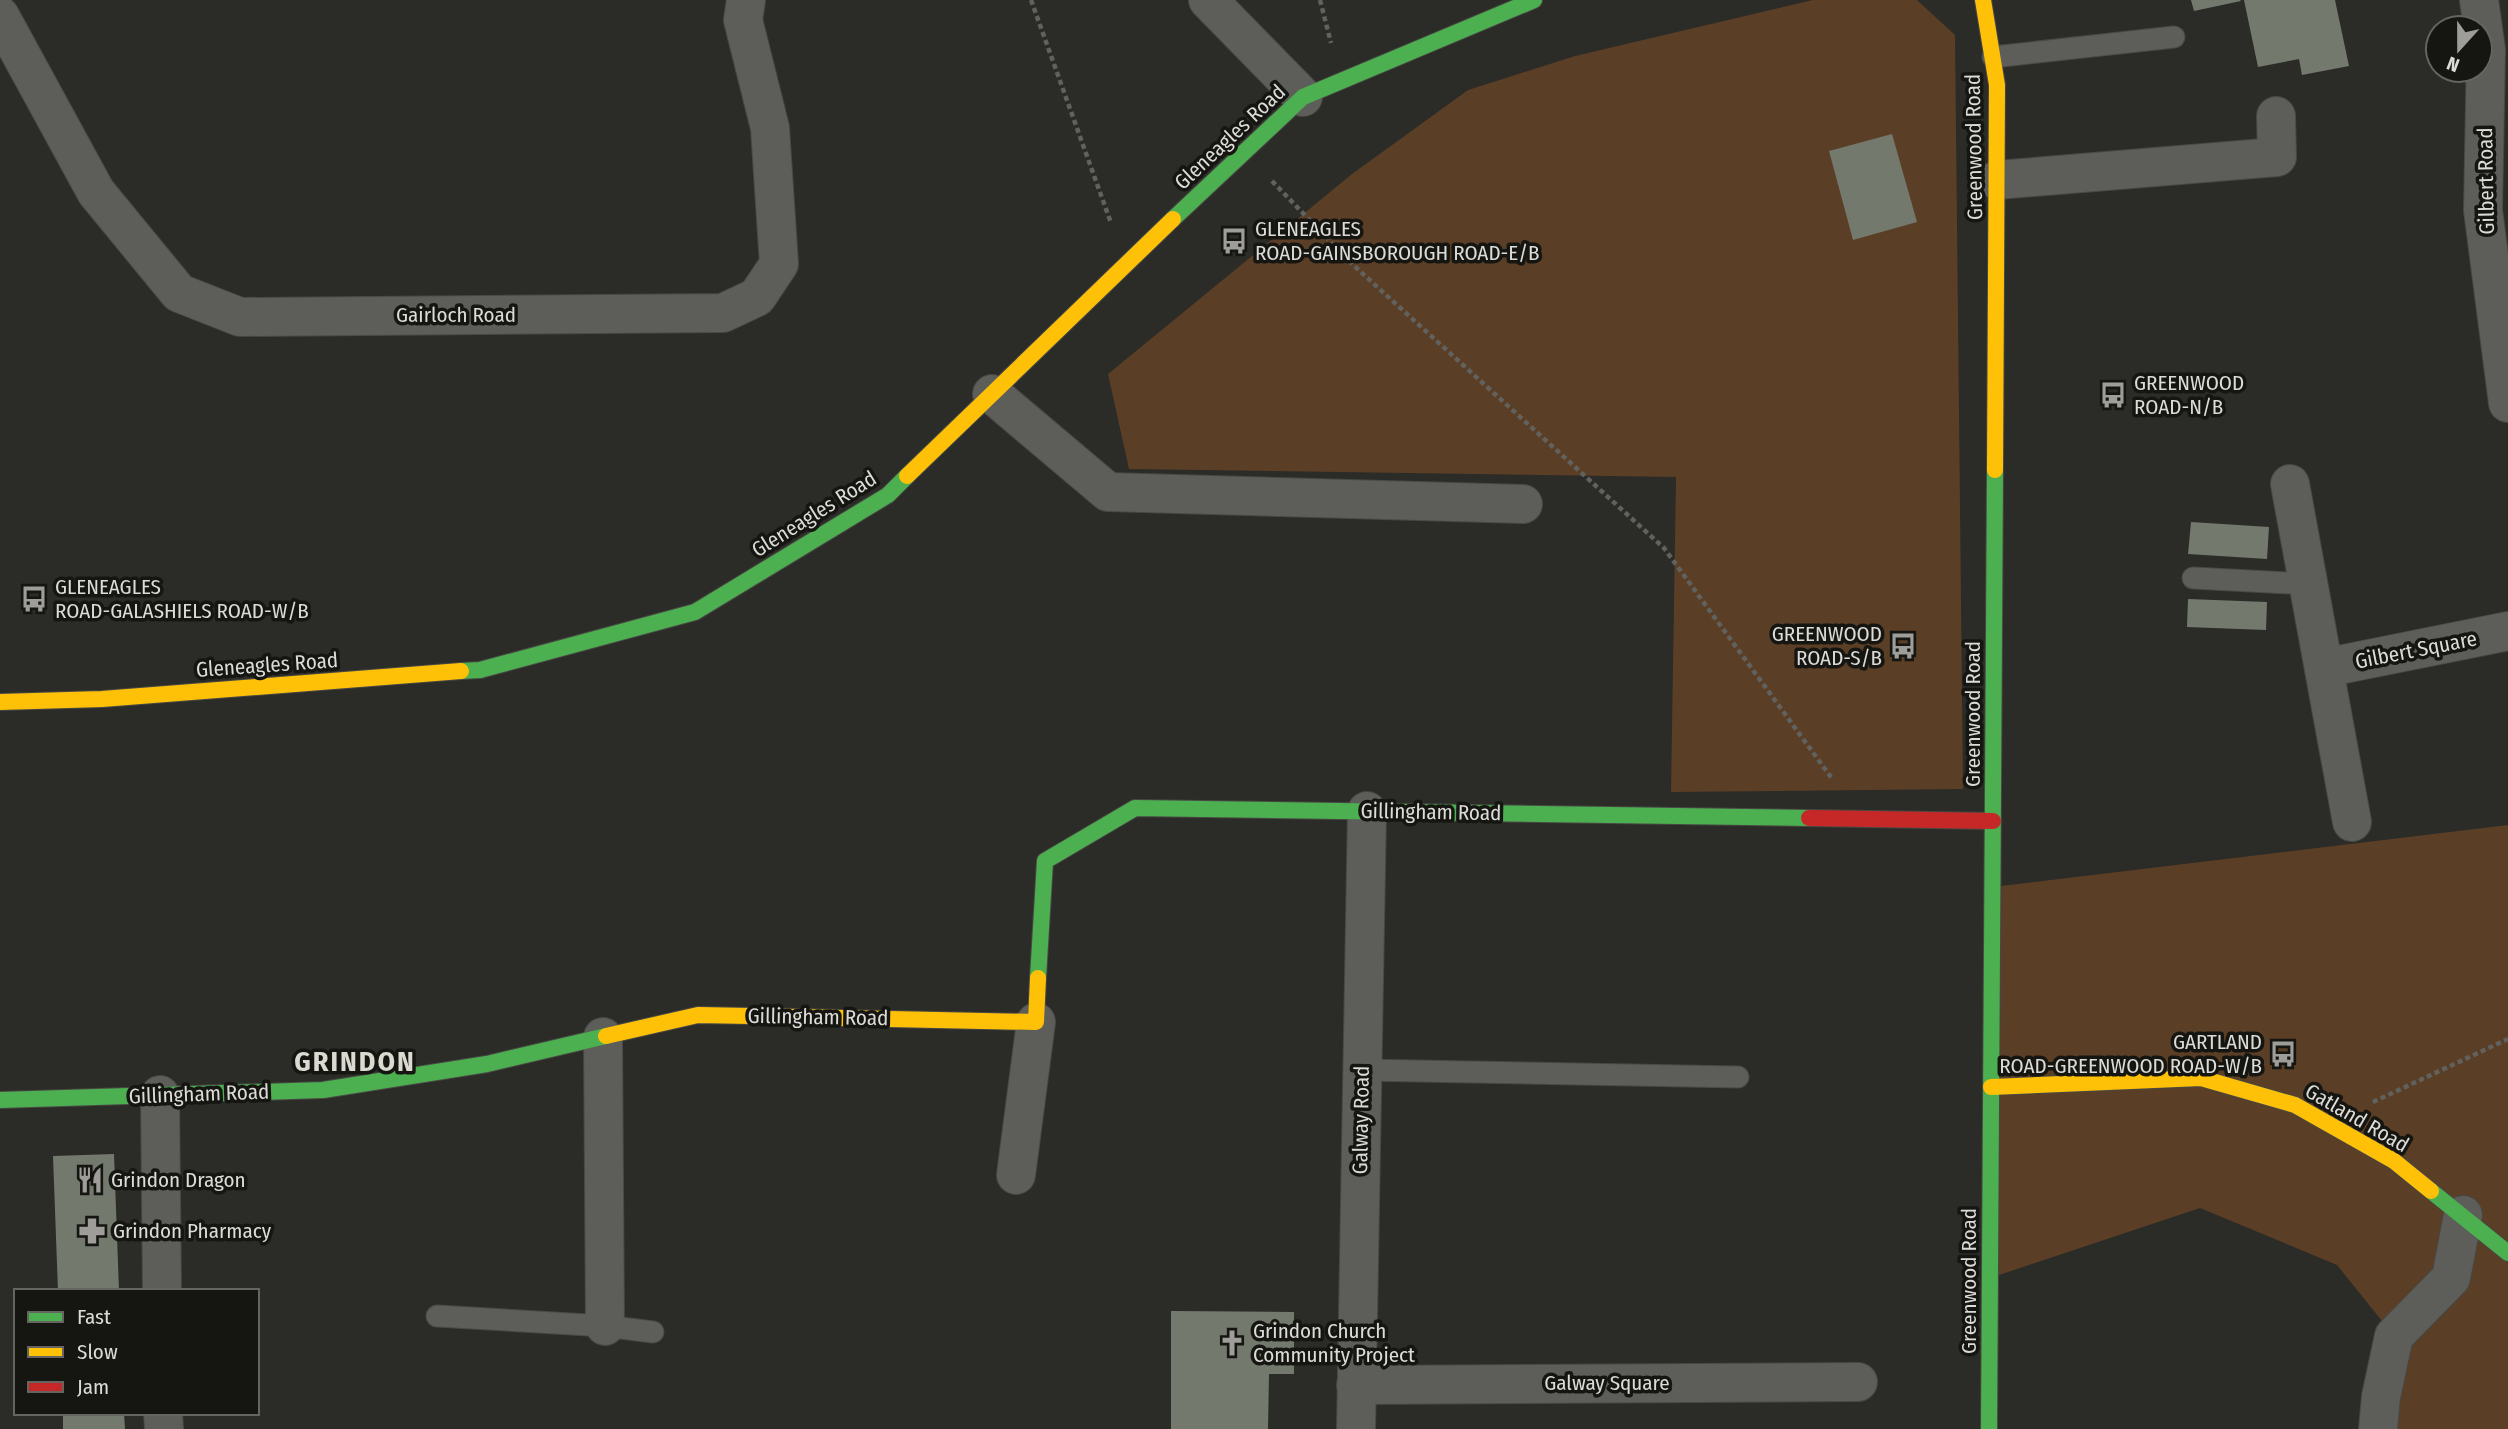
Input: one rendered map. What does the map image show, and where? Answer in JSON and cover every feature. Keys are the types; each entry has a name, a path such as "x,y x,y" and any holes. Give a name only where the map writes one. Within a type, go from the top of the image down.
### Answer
{"street":[{"name":"Gairloch Road","path":"0,16 96,191 180,293 240,317 723,313 757,297 779,264 770,128 743,20 746,0"},
{"path":"1209,0 1303,97"},
{"name":"Gleneagles Road","path":"0,702 102,699 480,670 695,612 888,495 1125,264 1303,97 1534,0"},
{"name":"Greenwood Road","path":"1983,0 1997,85 1989,1429"},
{"name":"Gilbert Road","path":"2479,0 2486,50 2483,210 2508,403"},
{"path":"1997,180 2277,157 2276,116"},
{"path":"992,394 1108,492 1523,504"},
{"path":"2290,484 2352,822"},
{"name":"Gilbert Square","path":"2324,668 2508,631"},
{"name":"Gillingham Road","path":"1016,1175 1035,1022 1045,861 1135,808 1993,821"},
{"name":"Galway Road","path":"1356,1429 1367,811"},
{"name":"Gillingham Road","path":"0,1100 323,1090 487,1064 698,1015 1035,1022"},
{"path":"603,1037 604,1326"},
{"name":"Gatland Road","path":"1991,1087 2201,1078 2295,1105 2394,1161 2508,1252"},
{"path":"160,1095 162,1289"},
{"path":"2378,1429 2381,1397 2394,1336 2451,1278 2463,1215"},
{"name":"Galway Square","path":"1356,1385 1858,1382"}],"lane":[{"path":"1993,57 2174,37"},
{"path":"2193,578 2308,584"},
{"path":"1362,1070 1738,1077"},
{"path":"437,1316 604,1326 653,1332"}],"path":[{"path":"1031,0 1125,264"},
{"path":"1244,152 1351,263 1664,548 1832,777 1842,819"},
{"path":"2328,1124 2508,1039"}],"shaded area":[{"path":"1813,0 1917,0 1955,35 1963,789 1671,792 1676,477 1129,469 1108,374 1352,174 1468,90 1575,56"},
{"path":"2508,825 2508,1429 2378,1429 2394,1336 2337,1265 2200,1208 1990,1278 1993,887"}],"building":[{"path":"2191,0 2240,0 2241,1 2194,11"},
{"path":"2244,0 2335,0 2349,66 2302,75 2299,59 2258,67"},
{"path":"1892,134 1917,222 1853,240 1829,151"},
{"path":"2191,522 2269,527 2267,559 2188,554"},
{"path":"2188,599 2267,602 2266,630 2187,627"},
{"path":"114,1154 119,1289 58,1289 53,1156"},
{"name":"Grindon Church Community Project","path":"1171,1311 1294,1312 1294,1374 1269,1374 1268,1429 1171,1429"},
{"path":"63,1415 124,1415 125,1429 63,1429"}],"traffic: fast":[{"path":"1173,219 1303,97 1534,0"},
{"path":"1989,1429 1995,470"},
{"path":"461,671 480,670 695,612 888,495 907,476"},
{"path":"1038,978 1045,861 1135,808 1809,818"},
{"path":"0,1100 323,1090 487,1064 606,1036"},
{"path":"2431,1191 2508,1253"}],"traffic: slow":[{"path":"1983,0 1997,85 1995,470"},
{"path":"907,476 1173,219"},
{"path":"0,702 102,699 461,671"},
{"path":"606,1036 698,1015 1036,1022 1038,978"},
{"path":"1991,1087 2201,1078 2295,1105 2394,1161 2431,1191"}],"traffic: jam":[{"path":"1809,818 1993,821"}],"place":[{"name":"GLENEAGLES ROAD-GAINSBOROUGH ROAD-E/B","path":"1234,241"},
{"name":"GREENWOOD ROAD-N/B","path":"2113,395"},
{"name":"GLENEAGLES ROAD-GALASHIELS ROAD-W/B","path":"34,599"},
{"name":"GREENWOOD ROAD-S/B","path":"1903,646"},
{"name":"GARTLAND ROAD-GREENWOOD ROAD-W/B","path":"2283,1054"},
{"name":"Grindon Dragon","path":"90,1180"},
{"name":"Grindon Pharmacy","path":"92,1231"},
{"name":"Grindon Church Community Project","path":"1232,1343"}],"district":[{"name":"GRINDON","path":"355,1061"}]}
